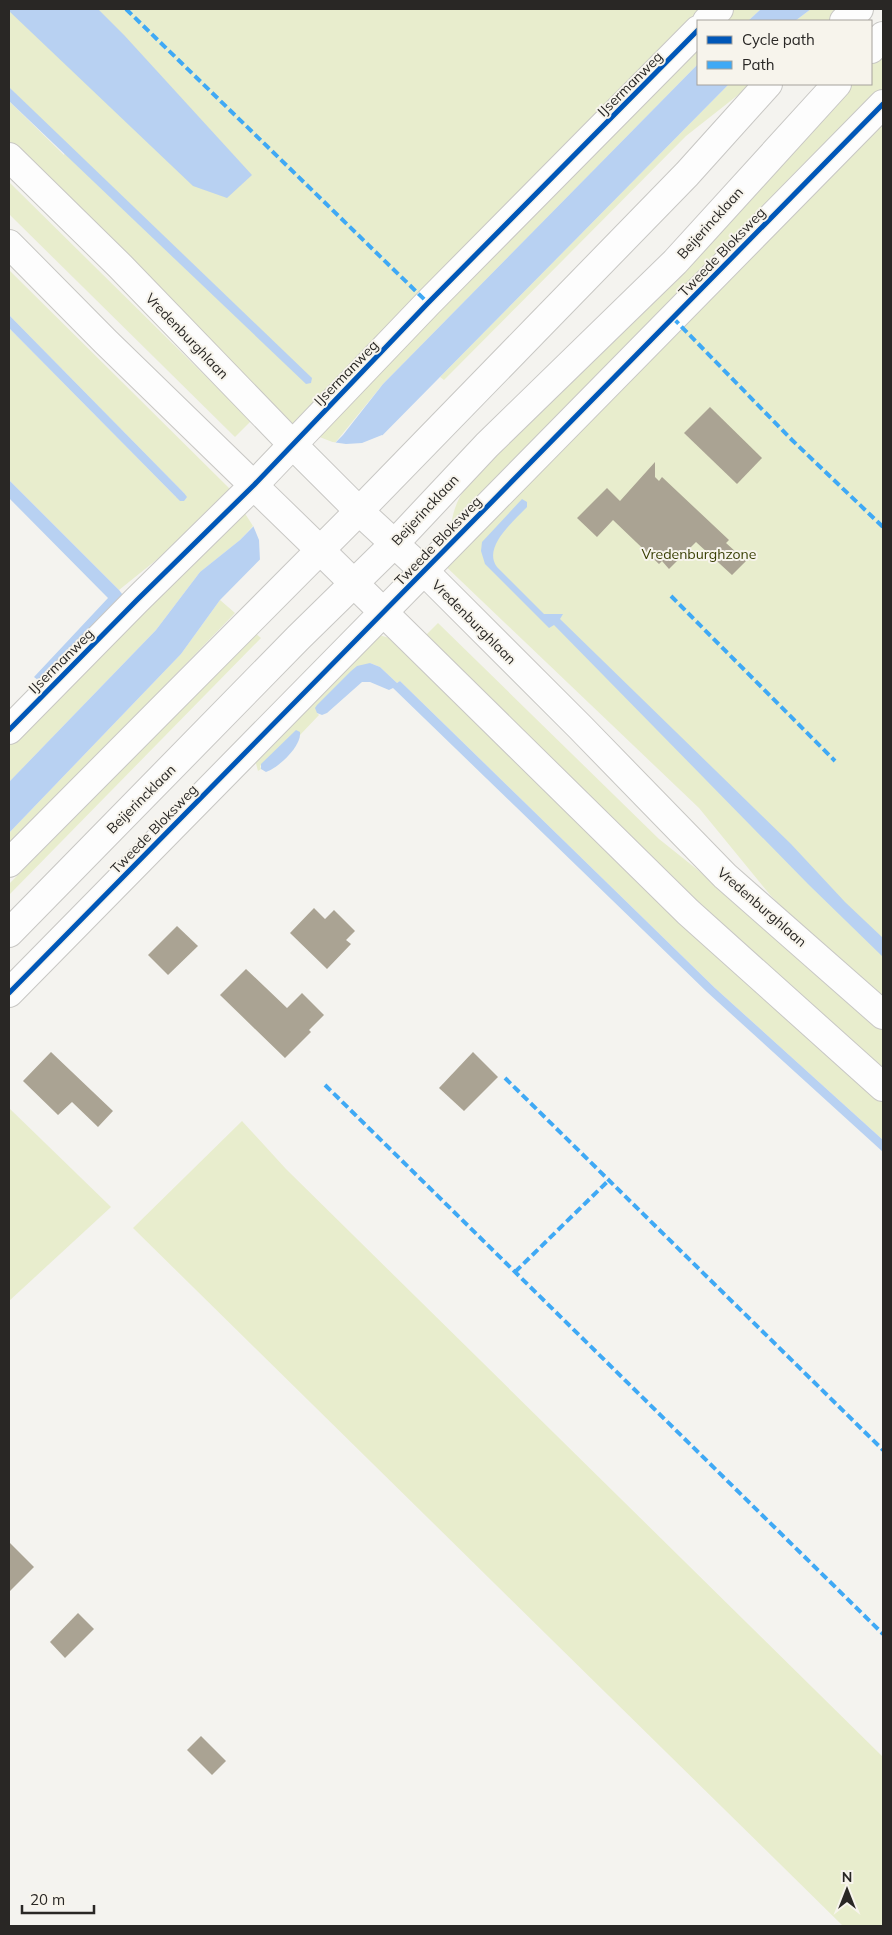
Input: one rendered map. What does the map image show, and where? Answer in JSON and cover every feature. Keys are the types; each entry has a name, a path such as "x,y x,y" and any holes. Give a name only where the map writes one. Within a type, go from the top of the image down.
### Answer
{"main road":[{"path":"708,20 720,9"},
{"path":"845,20 859,9"},
{"name":"IJsermanweg","path":"9,730 137,600 262,493 301,452 428,303 697,31"},
{"path":"872,48 883,36"},
{"path":"9,863 359,510 687,174 767,85"},
{"name":"Beijerincklaan","path":"9,933 298,638 395,543 487,445 674,262 836,85"},
{"name":"Tweede Bloksweg","path":"9,993 883,104"},
{"name":"Vredenburghlaan","path":"9,157 120,266 336,488 424,571 726,876 883,1015"},
{"path":"9,244 106,342 688,912 883,1087"}],"green space":[{"path":"9,9 722,9 711,20 697,20 697,34 296,427 9,146 9,101 64,155 67,145 9,87"},
{"path":"733,9 761,9 749,20 721,20"},
{"path":"811,9 846,9 831,20 796,20"},
{"path":"697,45 697,65 383,384 335,443 317,436 310,439"},
{"path":"883,46 883,98 451,532 452,518 456,506 468,483 846,85 872,85 872,58"},
{"path":"728,85 751,85 686,136 444,380 440,377"},
{"name":"Vredenburghzone","path":"883,102 883,1006 771,896 699,808 437,558"},
{"path":"9,182 251,421 235,437 9,214"},
{"path":"9,270 233,492 196,528 119,590 9,480 9,328 176,497 184,493 9,315"},
{"path":"245,504 244,512 253,526 240,540 200,572 156,630 9,782 9,745"},
{"path":"220,600 235,613 9,847 9,833 181,654"},
{"path":"438,623 659,839 813,962 883,1026 883,1078 779,985 422,639"},
{"path":"255,633 261,638 9,895 9,884"},
{"path":"375,634 397,640 883,1096 883,1140 715,988 400,681 397,683 380,667 370,663 317,713 319,715 300,735 300,732 260,766 261,769 258,771 255,760"},
{"path":"9,1108 111,1207 9,1301"},
{"path":"242,1121 286,1169 883,1757 883,1926 843,1926 133,1228"}],"water":[{"path":"9,9 98,9 252,175 227,198 193,186"},
{"path":"761,9 811,9 796,20 749,20"},
{"path":"697,65 697,85 728,85 220,600 181,654 9,833 9,782 156,630 200,572 240,540 343,435 383,384"},
{"path":"9,87 312,378 311,383 306,384 9,101"},
{"path":"9,315 184,493 187,497 184,501 180,501 9,328"},
{"path":"9,480 126,599 43,684 34,677 108,598 9,498"},
{"path":"522,499 527,502 527,507 496,543 493,559 497,567 544,614 563,614 560,619 791,844 845,902 883,938 883,957 808,884 554,625 549,628 485,564 481,551 482,542"},
{"path":"370,663 380,667 397,683 400,681 715,988 883,1140 883,1152 707,992 393,688 389,690 370,682 362,682 327,713 322,715 317,713 315,708 317,705 351,671 357,666"},
{"path":"296,730 300,732 300,738 288,756 271,770 266,772 261,769 261,764"}],"pier":[{"path":"382,435 384,437 262,562 260,561 259,540 252,523 332,442 346,444 362,443"}],"building":[{"path":"710,407 762,458 737,484 684,433"},
{"path":"655,462 655,477 659,481 662,477 729,540 726,543 746,561 732,575 696,542 669,569 662,561 659,564 613,520 597,537 577,518 607,488 620,501"},
{"path":"314,908 325,919 334,910 355,931 346,940 351,944 327,969 290,933"},
{"path":"177,926 198,946 168,975 148,955"},
{"path":"246,969 287,1008 302,993 324,1015 309,1030 311,1032 285,1058 220,995"},
{"path":"51,1052 113,1111 98,1127 72,1102 58,1115 23,1081"},
{"path":"473,1052 498,1077 464,1111 439,1088"},
{"path":"9,1542 34,1567 9,1592"},
{"path":"78,1613 94,1629 65,1658 50,1642"},
{"path":"201,1736 226,1761 212,1775 187,1750"}],"marked path":[{"path":"126,9 428,303"},
{"path":"673,318 792,440 883,527"},
{"path":"671,596 835,761"},
{"path":"505,1078 883,1450"},
{"path":"325,1085 883,1634"},
{"path":"515,1272 609,1180"}],"cycle path":[{"path":"9,730 254,485 428,303 697,31"},
{"path":"9,993 883,104"}]}
